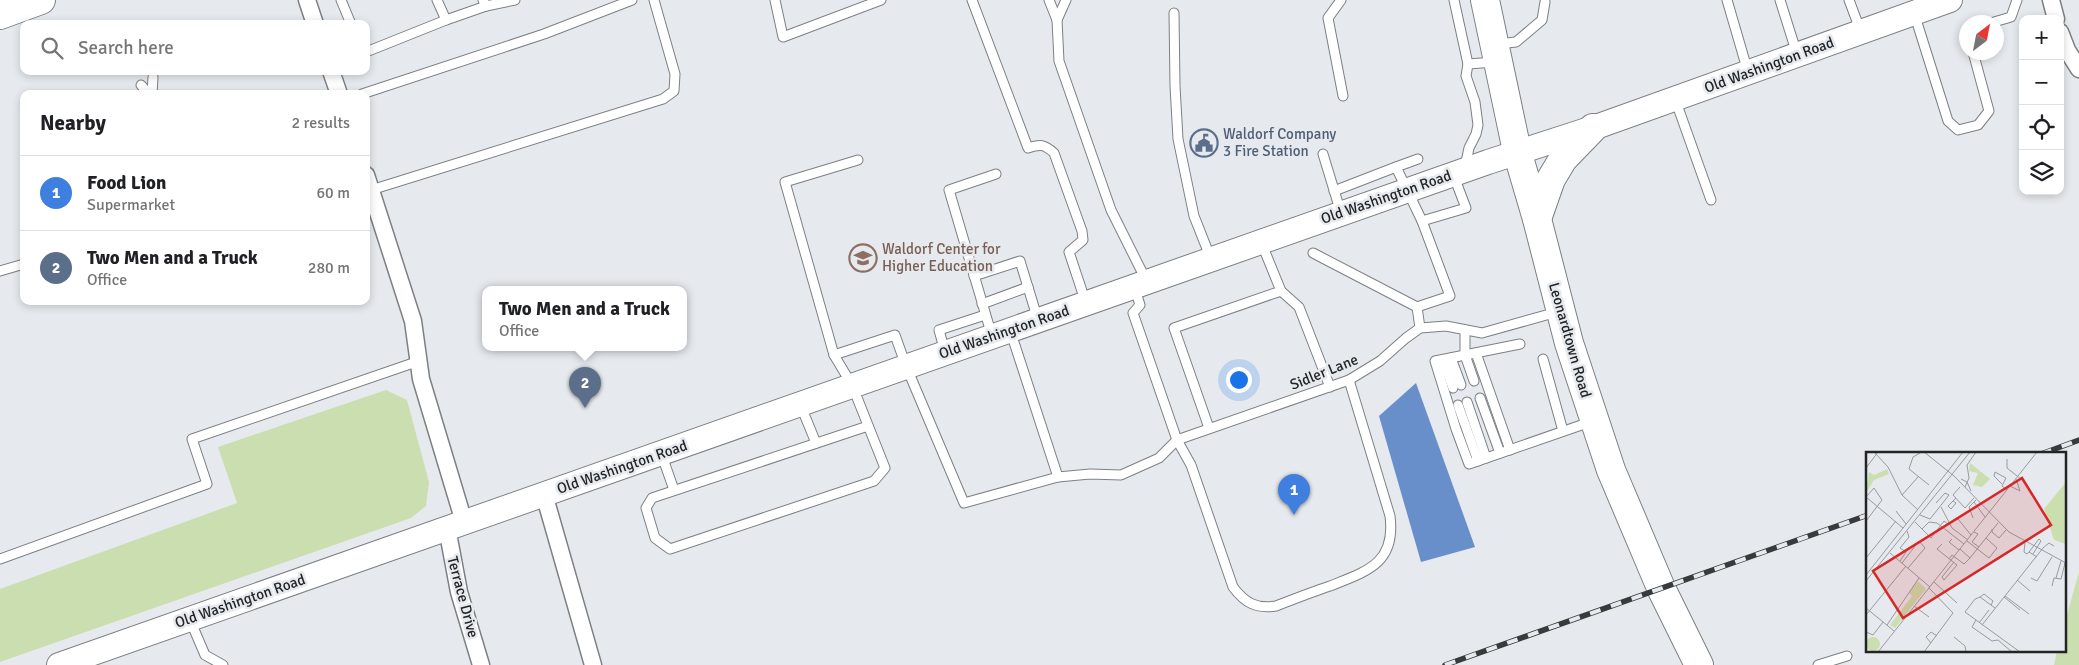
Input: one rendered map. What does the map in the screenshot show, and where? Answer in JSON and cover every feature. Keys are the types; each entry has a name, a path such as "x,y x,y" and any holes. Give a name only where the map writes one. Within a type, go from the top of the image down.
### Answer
{"highway":[{"path":"0,14 41,0"},
{"name":"Leonardtown Road","path":"1484,0 1517,151 1537,219 1560,311 1594,420 1612,470 1660,588 1699,665"},
{"path":"1537,219 1551,179 1563,159 1593,128"}],"main road":[{"name":"Old Washington Road","path":"59,665 945,353 996,327 1038,320 1517,151 1593,128 1950,0"}],"street":[{"path":"307,0 314,20"},
{"path":"2051,0 2055,15"},
{"path":"2064,42 2079,69"},
{"path":"332,75 337,90"},
{"name":"Terrace Drive","path":"370,185 413,321 421,379 456,525 452,560 459,592 481,665"},
{"path":"544,494 593,665"}],"lane":[{"path":"341,0 349,20"},
{"path":"437,0 446,20"},
{"path":"370,50 484,3 515,0"},
{"path":"370,91 544,34 632,0"},
{"path":"370,182 663,99 674,91 675,74 654,0"},
{"path":"775,0 783,37 881,0"},
{"path":"972,0 1028,148 1039,144 1046,145 1054,153 1082,231 1083,240 1069,252 1086,303"},
{"path":"1049,0 1057,20 1059,61 1111,210 1141,284 1140,305 1133,313 1177,440 1190,465 1233,587 1240,597 1250,603 1263,608 1276,606 1366,572 1380,560 1388,548 1392,530 1390,516 1349,380"},
{"path":"1057,20 1066,0"},
{"path":"1341,0 1328,18 1343,96"},
{"path":"1422,221 1466,208 1459,172 1476,134 1478,125 1475,102 1466,76 1468,64 1454,0"},
{"path":"1727,0 1748,72"},
{"path":"1780,0 1798,55"},
{"path":"1849,0 1862,32"},
{"path":"2004,19 2011,17 2017,0"},
{"path":"1468,64 1516,42 1542,20 1545,2"},
{"path":"1174,13 1178,139 1194,216 1211,259"},
{"path":"1914,13 1948,121 1958,130 1978,125 1989,111 1975,60"},
{"path":"1675,98 1711,200"},
{"path":"1323,154 1341,214"},
{"path":"1334,191 1418,159"},
{"path":"858,160 785,182 834,355 852,385 885,468 874,481 670,549 655,538 646,508 652,498 868,426"},
{"path":"1313,253 1417,307 1450,296 1422,221 1396,167"},
{"path":"996,174 949,190 982,304 996,327 1058,477"},
{"path":"1261,242 1280,291 1299,307 1330,387"},
{"path":"974,276 1020,261 1038,320"},
{"path":"0,272 20,265"},
{"path":"982,304 1028,287"},
{"path":"1209,428 1174,328 1280,291"},
{"path":"1417,307 1420,328 1446,326 1482,333 1517,325 1560,311"},
{"name":"Sidler Lane","path":"1177,440 1349,380 1380,362 1420,328"},
{"path":"1465,330 1465,355 1474,381"},
{"path":"834,355 895,335 906,366 964,503 1058,477 1090,474 1121,475 1159,458 1177,440"},
{"path":"1520,344 1435,361 1469,464 1594,420"},
{"path":"1476,353 1510,450"},
{"path":"1447,359 1457,386"},
{"path":"1543,360 1563,431"},
{"path":"0,559 207,484 192,439 418,361"},
{"path":"1480,398 1500,453"},
{"path":"1462,403 1482,459"},
{"path":"800,404 816,443"},
{"path":"660,453 674,490"},
{"path":"190,619 205,655 223,665"},
{"path":"1818,665 1847,656"}],"green space":[{"path":"386,390 407,400 429,482 426,506 411,518 0,662 0,589 237,503 218,447"},
{"path":"2079,572 2079,665 2054,665 2057,652 2066,652 2066,618"}],"water":[{"path":"1416,383 1475,547 1421,562 1379,416"}],"railway":[{"path":"2046,452 2079,440"},
{"path":"1445,665 1866,516"}],"place":[{"name":"Waldorf Company 3 Fire Station","path":"1204,143"},
{"name":"Waldorf Center for Higher Education","path":"863,258"},
{"name":"Two Men and a Truck","path":"585,408"},
{"name":"Food Lion","path":"1294,515"}]}
